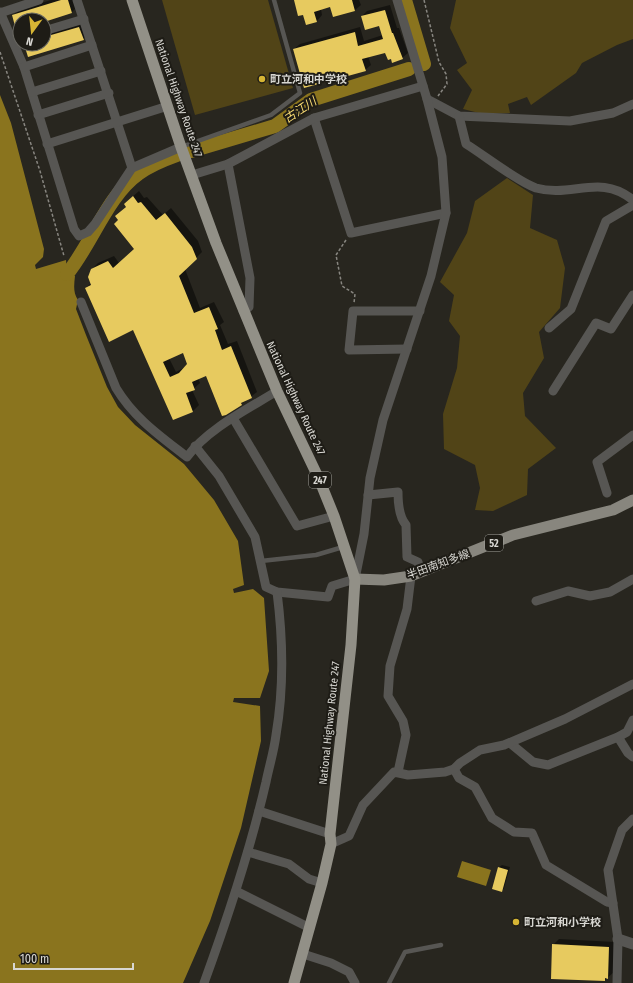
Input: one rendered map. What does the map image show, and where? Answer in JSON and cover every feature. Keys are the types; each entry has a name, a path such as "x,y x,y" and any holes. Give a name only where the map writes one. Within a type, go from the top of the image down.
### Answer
{"highway":[{"name":"National Highway Route 247","path":"132,0 181,147 243,311 277,391 319,479 334,516 355,579 351,645 330,839 322,884 294,983"}],"main road":[{"name":"半田南知多線","path":"355,579 384,580 416,574 514,535 613,510 633,500"}],"street":[{"path":"12,32 0,12 39,0"},
{"path":"77,0 109,92 132,168"},
{"path":"195,446 219,476 255,537 266,587 277,592 328,597 332,586 355,579 364,534 368,495 383,420 431,276 446,213 442,157 430,101 423,86 397,0"},
{"path":"52,29 84,19"},
{"path":"24,67 92,46"},
{"path":"20,52 38,115 74,229 79,236 88,232 95,224 132,168 181,147"},
{"path":"32,92 101,71"},
{"path":"192,175 228,164 314,118 423,86"},
{"path":"38,115 109,92"},
{"path":"430,101 459,116 570,120 613,113 633,104"},
{"path":"47,144 118,123 168,106"},
{"path":"459,116 466,144 514,176 536,187 563,191 590,186 608,187 624,192 633,200"},
{"path":"314,118 351,233 446,213"},
{"path":"228,164 250,278 250,307 243,311"},
{"path":"549,328 571,309 606,220 633,205"},
{"path":"553,391 596,323 611,329 633,295"},
{"path":"81,302 116,388 124,401 139,419 187,457 195,446 233,418 277,391"},
{"path":"407,349 349,350 353,311 420,311"},
{"path":"233,418 297,526 334,516"},
{"path":"607,494 597,462 633,435"},
{"path":"368,495 398,492 403,522 406,525 407,557 418,562 407,609 390,666 388,696 403,722 406,735 398,772"},
{"path":"536,602 568,591 590,596 610,592 633,579"},
{"path":"204,983 248,852 276,735 282,684 282,626 277,592"},
{"path":"259,811 330,839 349,836 363,805 394,772 408,775 446,772 454,769 460,763 480,750 510,743 565,719 633,684"},
{"path":"510,743 534,762 548,765 618,737 627,732 633,720"},
{"path":"618,737 628,753 633,757"},
{"path":"454,769 459,778 475,787 492,818 514,832 532,832 546,865 607,902 613,903"},
{"path":"617,983 618,939 608,870 622,830 633,819"},
{"path":"248,852 289,864 309,879 322,884"},
{"path":"236,891 310,928"},
{"path":"618,939 633,944"},
{"path":"303,954 331,963 349,972 355,983"}],"lane":[{"path":"181,147 271,115 300,93 274,0"},
{"path":"261,561 316,555 329,550 345,547"},
{"path":"389,983 405,952 441,945"}],"path":[{"path":"424,0 438,62 446,74 447,84 430,101"},
{"path":"0,52 40,171 64,256"},
{"path":"351,233 336,255 342,286 355,294 353,311"}],"shaded area":[{"path":"162,0 268,0 293,88 195,115"},
{"path":"456,0 633,0 633,39 617,45 582,63 576,73 531,105 527,97 508,104 510,113 483,114 463,109 472,90 457,70 467,63 450,28"},
{"path":"0,95 11,123 44,249 43,257 35,265 36,269 66,260 67,274 75,276 74,286 78,300 76,309 107,387 118,407 135,425 184,464 214,500 238,541 244,585 233,589 234,593 253,589 264,598 269,671 260,698 234,698 233,702 260,706 261,741 241,828 210,921 183,983 0,983"},
{"path":"507,178 533,195 530,228 557,240 565,268 560,308 539,332 544,358 523,393 525,416 556,448 528,469 527,495 493,511 475,510 480,488 475,465 444,449 443,414 457,368 460,336 449,321 454,295 440,282 467,233 475,201"},
{"path":"462,861 491,870 486,886 457,877"}],"building":[{"path":"61,0 68,0 72,13 52,19 52,12 22,12"},
{"path":"294,0 352,0 355,11 333,17 330,7 314,12 317,22 306,25 303,15 298,16"},
{"path":"385,10 392,33 403,59 392,63 391,59 388,60 385,53 362,59 366,71 304,88 293,49 355,32 358,46 383,39 379,26 365,30 361,16"},
{"path":"79,27 84,40 52,50 52,35"},
{"path":"26,52 44,52 28,57"},
{"path":"133,196 138,203 141,202 156,220 165,213 192,247 197,259 179,276 194,313 209,307 218,329 215,330 222,350 231,346 252,398 241,403 242,405 226,415 222,416 206,376 192,382 195,390 186,393 193,412 173,420 133,330 109,342 85,288 91,285 88,277 91,269 108,261 113,268 134,249 114,224 118,220 115,216 126,207 124,204","holes":["183,353 187,364 179,373 170,377 163,362"]},
{"path":"498,867 508,870 502,892 492,889"},
{"path":"552,944 609,947 608,979 605,978 605,981 551,979"}],"waterway":[{"name":"古江川","path":"405,0 424,64"},
{"name":"古江川","path":"191,151 275,126 311,100 409,69"},
{"name":"古江川","path":"67,274 76,262 109,207 127,183 147,168 177,155"}],"place":[{"name":"町立河和中学校","path":"262,79"},
{"name":"町立河和小学校","path":"516,922"}]}
